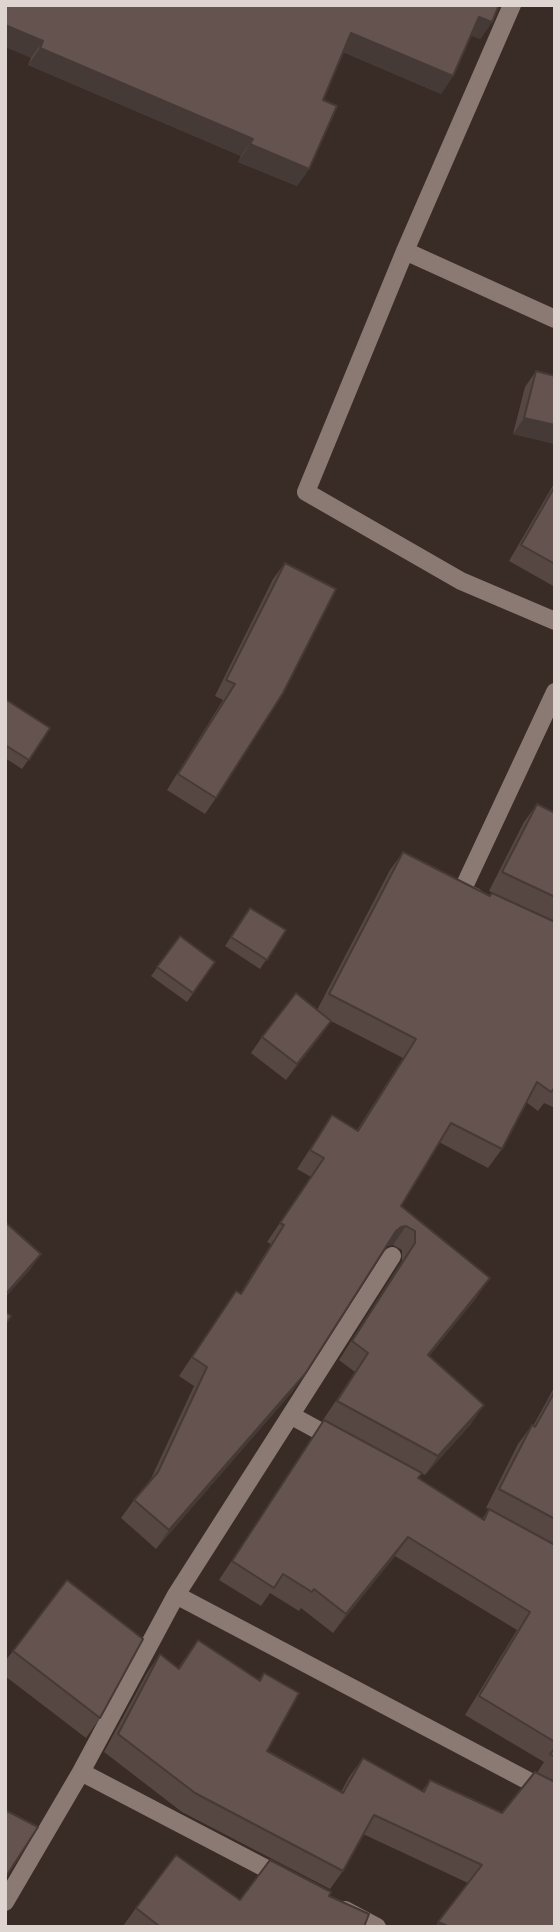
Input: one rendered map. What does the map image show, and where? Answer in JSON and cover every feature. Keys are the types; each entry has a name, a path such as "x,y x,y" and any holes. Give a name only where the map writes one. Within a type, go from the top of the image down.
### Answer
{"street":[{"path":"512,5 405,251 306,492 461,581 555,621"},
{"path":"405,251 555,319"},
{"path":"485,902 462,891 555,692"},
{"path":"5,1902 81,1772 176,1595 392,1256"},
{"path":"292,1416 352,1448"},
{"path":"176,1595 555,1795"},
{"path":"81,1772 302,1887"},
{"path":"326,1900 376,1927"}],"building":[{"path":"5,5 499,5 492,22 479,17 453,76 351,33 323,100 337,106 309,169 250,144 253,139 40,48 43,41 5,25"},
{"path":"536,371 555,376 555,425 524,418"},
{"path":"555,486 555,564 521,545"},
{"path":"285,563 336,589 283,693 216,798 178,774 235,684 226,680"},
{"path":"5,699 50,728 29,760 5,745"},
{"path":"537,804 555,813 555,897 502,872"},
{"path":"403,852 490,896 492,893 555,922 555,1087 551,1092 537,1082 502,1149 451,1123 401,1206 490,1278 428,1355 484,1405 438,1456 337,1401 368,1353 352,1341 415,1243 415,1231 406,1226 401,1227 305,1374 169,1530 134,1500 158,1472 207,1367 192,1357 236,1291 241,1294 284,1225 280,1223 324,1158 310,1150 332,1115 358,1131 416,1039 329,994"},
{"path":"250,908 286,930 267,960 231,937"},
{"path":"180,936 215,962 193,993 157,967"},
{"path":"296,993 331,1021 297,1064 262,1037"},
{"path":"5,1222 41,1254 5,1295"},
{"path":"5,1312 11,1316 5,1325"},
{"path":"555,1391 555,1519 499,1489 532,1425 535,1427"},
{"path":"324,1420 422,1473 418,1478 484,1520 489,1509 555,1545 555,1742 479,1696 530,1612 408,1537 346,1614 314,1589 312,1592 283,1574 274,1588 232,1561"},
{"path":"67,1580 143,1639 100,1718 13,1651"},
{"path":"198,1640 260,1681 264,1673 299,1693 267,1751 343,1793 363,1758 424,1792 430,1780 502,1813 535,1772 555,1782 555,1927 450,1927 438,1922 482,1865 374,1815 343,1871 195,1793 118,1734 160,1654 179,1669"},
{"path":"5,1810 38,1827 5,1878"},
{"path":"176,1855 240,1900 270,1860 331,1892 329,1896 369,1914 364,1927 158,1927 136,1908"}]}
